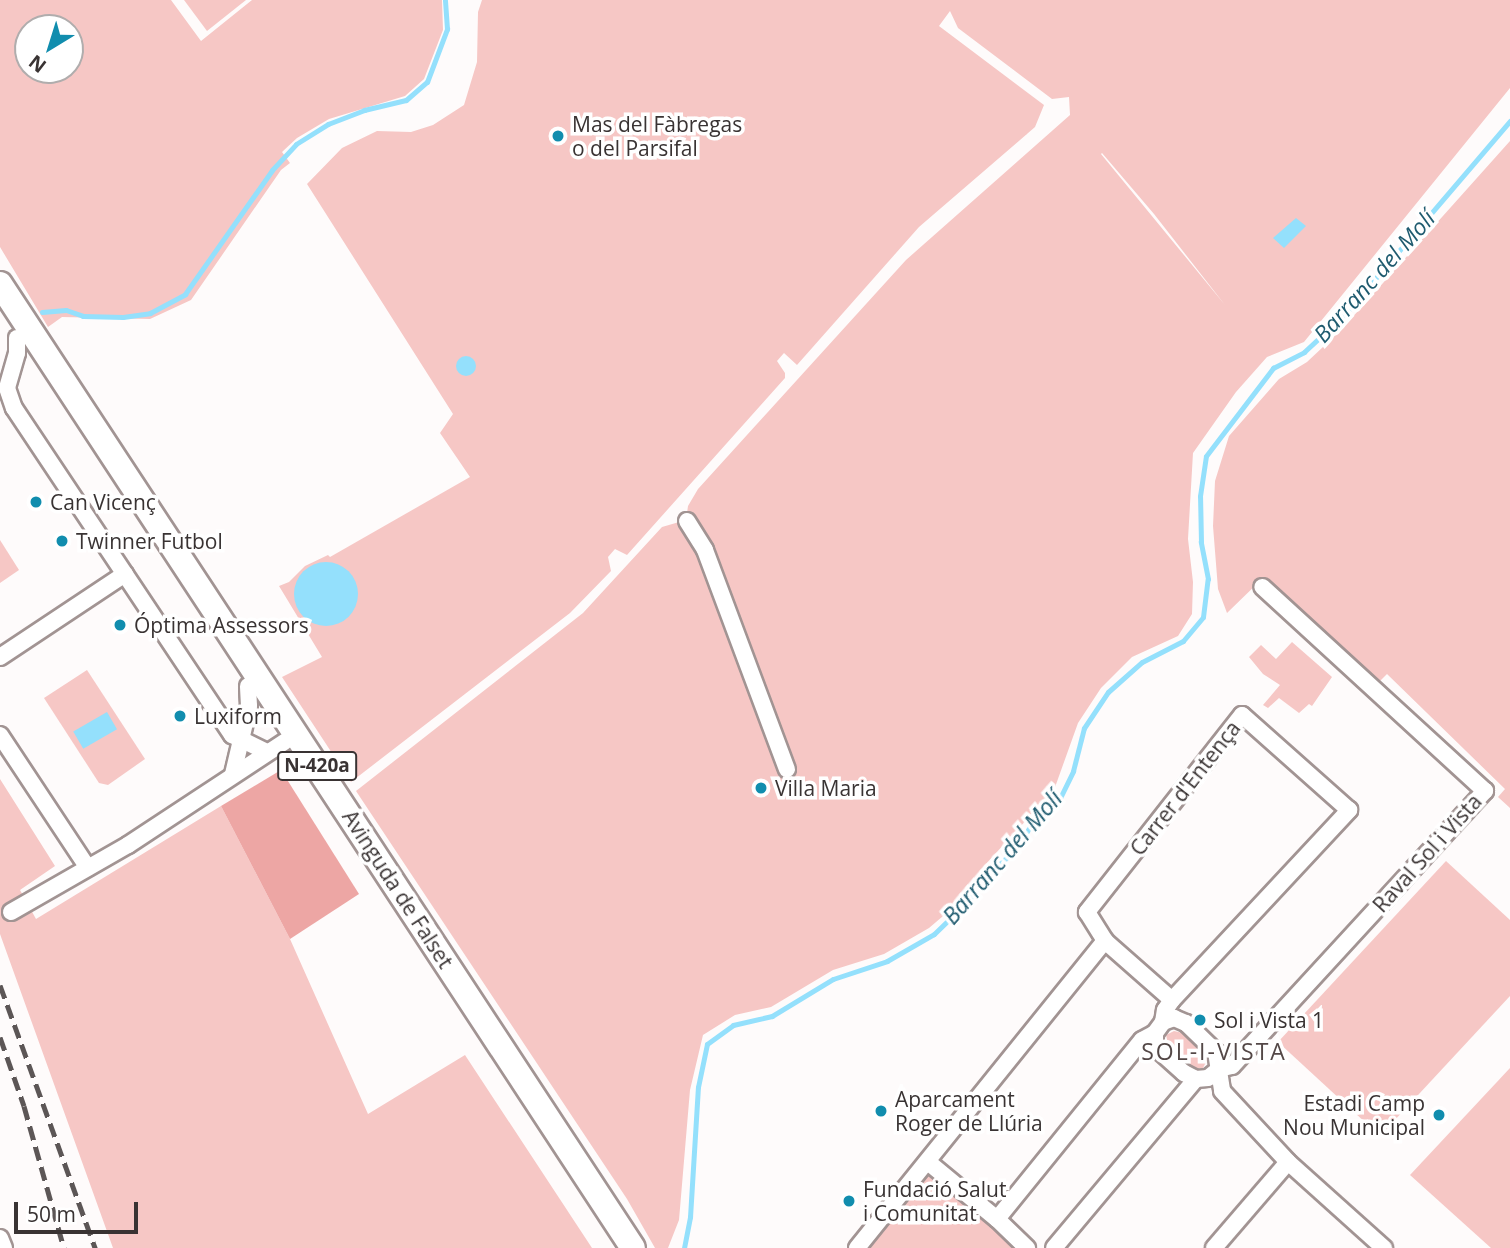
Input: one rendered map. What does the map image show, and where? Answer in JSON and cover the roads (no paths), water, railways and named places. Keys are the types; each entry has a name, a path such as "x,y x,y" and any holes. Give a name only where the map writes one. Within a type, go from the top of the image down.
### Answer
{"main road":[{"name":"Avinguda de Falset","path":"0,284 633,1248"},
{"name":"Avinguda de Falset","path":"0,312 248,686 276,747 615,1248"}],"street":[{"path":"17,338 17,353 3,389 14,408 232,735 241,740 276,747"},
{"path":"687,520 705,550 787,769"},
{"path":"0,657 125,574"},
{"name":"Raval Sol i Vista","path":"1219,1069 1232,1066 1485,791 1262,587"},
{"path":"233,774 249,706 248,686"},
{"name":"Carrer d'Entença","path":"1105,941 1087,912 1242,715 1349,810 1172,1000"},
{"path":"0,735 88,867"},
{"path":"11,912 88,867 276,747"},
{"path":"857,1248 1105,941 1172,1000 1165,1010 1155,1046 1184,1073 1196,1079 1208,1078 1219,1069"},
{"path":"997,1219 1142,1040 1174,1018 1186,1023 1216,1052 1222,1091 1288,1162 1378,1246"},
{"path":"1054,1248 1196,1079"},
{"path":"928,1162 997,1219 1027,1248"},
{"path":"1214,1248 1288,1162"},
{"path":"0,1238 4,1248"}],"water":[{"path":"1296,218 1306,226 1284,248 1273,238"},
{"path":"466,356 473,359 476,366 473,373 466,376 459,373 456,366 459,359"},
{"path":"320,562 332,562 349,571 356,582 356,606 349,617 332,626 320,626 308,621 299,612 294,600 294,588 299,576 308,567"},
{"path":"107,712 117,729 83,749 73,732"}],"waterway":[{"path":"42,312 66,310 83,316 123,317 150,313 185,294 272,170 296,144 328,124 364,110 406,100 427,82 447,29 445,0"},
{"name":"Barranc del Molí","path":"684,1248 690,1217 698,1087 707,1044 733,1025 772,1016 833,979 887,961 934,934 968,901 990,872 1016,849 1036,817 1060,798 1073,771 1084,728 1108,692 1142,662 1183,641 1203,617 1208,579 1201,542 1200,496 1206,456 1273,368 1304,352 1345,314 1510,121"}],"railway":[{"path":"0,985 95,1248"},
{"path":"0,1037 24,1106 64,1248"}],"place":[{"name":"Mas del Fàbregas o del Parsifal","path":"558,136"},
{"name":"Can Vicenç","path":"36,502"},
{"name":"Twinner Futbol","path":"62,541"},
{"name":"Óptima Assessors","path":"120,625"},
{"name":"Luxiform","path":"180,716"},
{"name":"Villa Maria","path":"761,788"},
{"name":"Sol i Vista 1","path":"1200,1020"},
{"name":"Aparcament Roger de Llúria","path":"881,1111"},
{"name":"Estadi Camp Nou Municipal","path":"1439,1115"},
{"name":"Fundació Salut i Comunitat","path":"849,1201"}],"district":[{"name":"SOL-I-VISTA","path":"1214,1051"}]}
